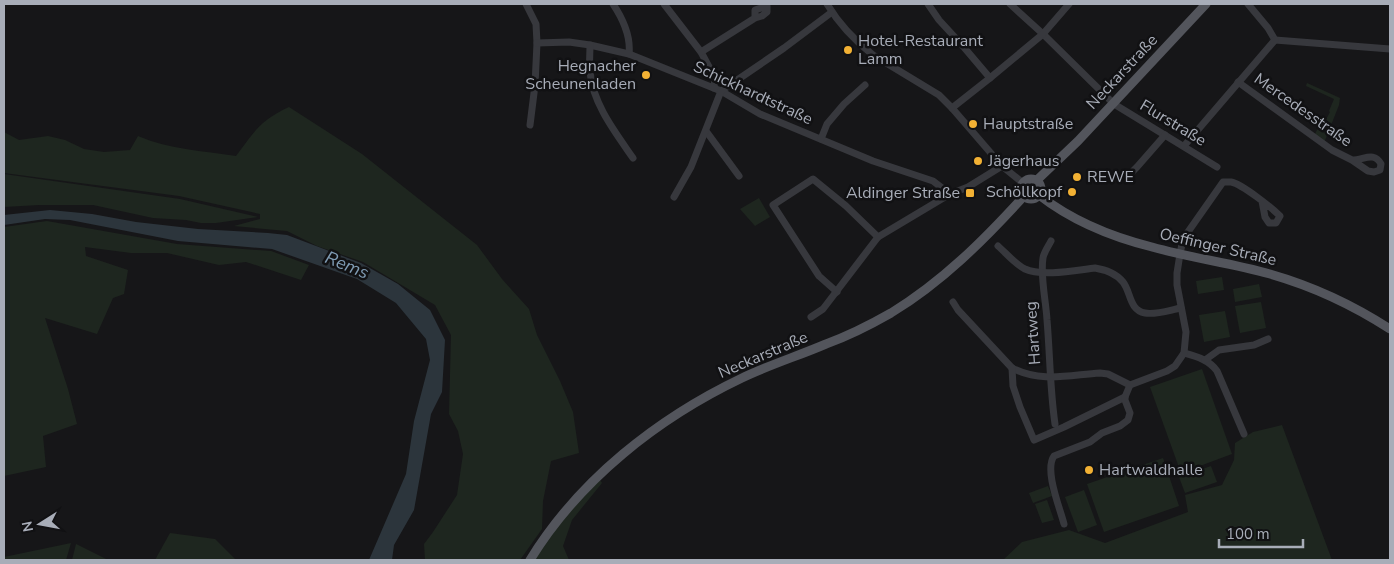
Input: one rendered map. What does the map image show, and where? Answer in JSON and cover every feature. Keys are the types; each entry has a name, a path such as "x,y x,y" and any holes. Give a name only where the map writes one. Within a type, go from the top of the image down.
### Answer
{"main road":[{"name":"Neckarstraße","path":"1036,181 1114,104 1206,4"},
{"path":"1029,179 1036,181 1041,187 1039,195 1032,199 1024,196 1021,191 1023,183 1029,179"},
{"name":"Oeffinger Straße","path":"1039,195 1056,208 1119,237 1151,247 1268,274 1307,286 1357,309 1390,329"},
{"name":"Neckarstraße","path":"530,560 548,534 601,473 654,431 704,398 744,377 846,336 892,312 932,284 972,250 1024,196"}],"street":[{"path":"526,4 536,24 537,43 535,85 530,125"},
{"path":"614,4 628,34 629,54"},
{"path":"664,4 701,52 715,78 718,90 706,131 691,167 674,197"},
{"path":"828,4 847,33 863,48 939,95 1002,166 1023,183"},
{"path":"928,4 939,20 990,78"},
{"name":"Flurstraße","path":"1010,4 1114,104 1217,167"},
{"path":"952,108 1042,34 1069,4"},
{"path":"1248,4 1268,28 1275,40"},
{"path":"718,90 784,48 832,12"},
{"path":"701,52 755,18"},
{"path":"1275,40 1382,49 1390,48"},
{"path":"1184,146 1275,40"},
{"name":"Schickhardtstraße","path":"537,43 569,42 629,54 718,90 760,114 873,161 933,181 950,194"},
{"path":"590,45 590,73 596,96 609,124 633,158"},
{"name":"Mercedesstraße","path":"1238,82 1332,150 1352,160"},
{"path":"821,139 827,124 844,104 865,85"},
{"path":"706,131 739,176"},
{"path":"1128,176 1165,135"},
{"path":"811,317 823,309 878,237 950,194 1002,166"},
{"path":"837,292 819,276 773,205 813,179 846,206 878,237"},
{"path":"953,302 958,310 1012,368 1032,376 1108,374 1130,385 1167,371 1175,366 1184,353 1186,332 1177,285 1180,254 1184,238 1223,182 1232,182 1262,201"},
{"name":"Hartweg","path":"1052,242 1044,252 1042,273 1048,324 1050,377 1055,424"},
{"path":"998,246 1023,268 1031,271 1042,273 1095,268 1113,273 1125,285 1133,305 1144,313 1181,308"},
{"path":"1205,360 1220,350 1254,345 1268,339"},
{"path":"1184,353 1205,360 1217,371 1244,434"},
{"path":"1012,368 1013,386 1034,440 1126,397"},
{"path":"1064,524 1052,479 1052,459 1054,456 1090,442 1102,433 1120,426 1128,420 1130,413 1125,400 1130,385"}],"shaded area":[{"path":"1307,83 1340,98 1324,143 1314,136 1318,128 1321,129 1334,99 1306,86"},
{"path":"289,107 362,154 477,245 502,279 529,309 537,335 573,412 579,453 551,461 543,501 542,529 520,560 425,560 424,544 457,495 463,454 458,431 449,414 451,335 435,305 363,262 317,246 287,231 234,226 260,219 260,214 179,196 4,173 4,132 19,140 48,136 65,140 84,149 104,152 130,150 138,136 173,147 236,156 264,122"},
{"path":"4,174 180,199 258,217 216,223 201,223 153,218 93,205 4,207"},
{"path":"759,198 770,217 755,226 740,209"},
{"path":"47,221 177,244 271,251 309,265 301,280 246,262 219,265 167,253 131,253 85,247 86,256 128,270 124,294 113,298 97,334 45,318 77,424 43,436 46,467 4,476 4,227"},
{"path":"1222,277 1224,290 1198,294 1196,281"},
{"path":"1259,284 1262,297 1235,302 1233,289"},
{"path":"1261,302 1266,328 1240,333 1235,306"},
{"path":"1225,311 1230,337 1204,342 1199,315"},
{"path":"1202,369 1232,454 1181,473 1150,387"},
{"path":"1282,425 1332,560 1003,560 1022,542 1069,530 1105,543 1188,512 1185,495 1222,485 1234,460 1235,443 1253,432"},
{"path":"1163,458 1179,506 1104,532 1087,484"},
{"path":"1211,466 1217,482 1185,493 1179,477"},
{"path":"598,477 602,483 572,520 563,546 569,560 530,560"},
{"path":"1048,486 1052,496 1033,503 1029,493"},
{"path":"1084,490 1097,525 1078,532 1065,497"},
{"path":"1047,500 1054,520 1042,523 1035,504"},
{"path":"170,533 215,539 236,560 155,560"},
{"path":"71,543 66,560 4,560 4,557"},
{"path":"76,544 108,560 72,560"}],"water":[{"name":"Rems","path":"50,210 198,229 287,235 361,263 398,284 430,310 445,340 442,392 431,414 414,510 394,545 392,560 369,560 406,474 414,421 430,360 426,339 396,303 357,279 272,249 178,241 70,220 45,219 4,225 4,215"}],"place":[{"name":"Hotel-Restaurant Lamm","path":"848,50"},
{"name":"Hegnacher Scheunenladen","path":"646,75"},
{"name":"Hauptstraße","path":"973,124"},
{"name":"Jägerhaus","path":"978,161"},
{"name":"REWE","path":"1077,177"},
{"name":"Schöllkopf","path":"1072,192"},
{"name":"Aldinger Straße","path":"970,193"},
{"name":"Hartwaldhalle","path":"1089,470"}]}
